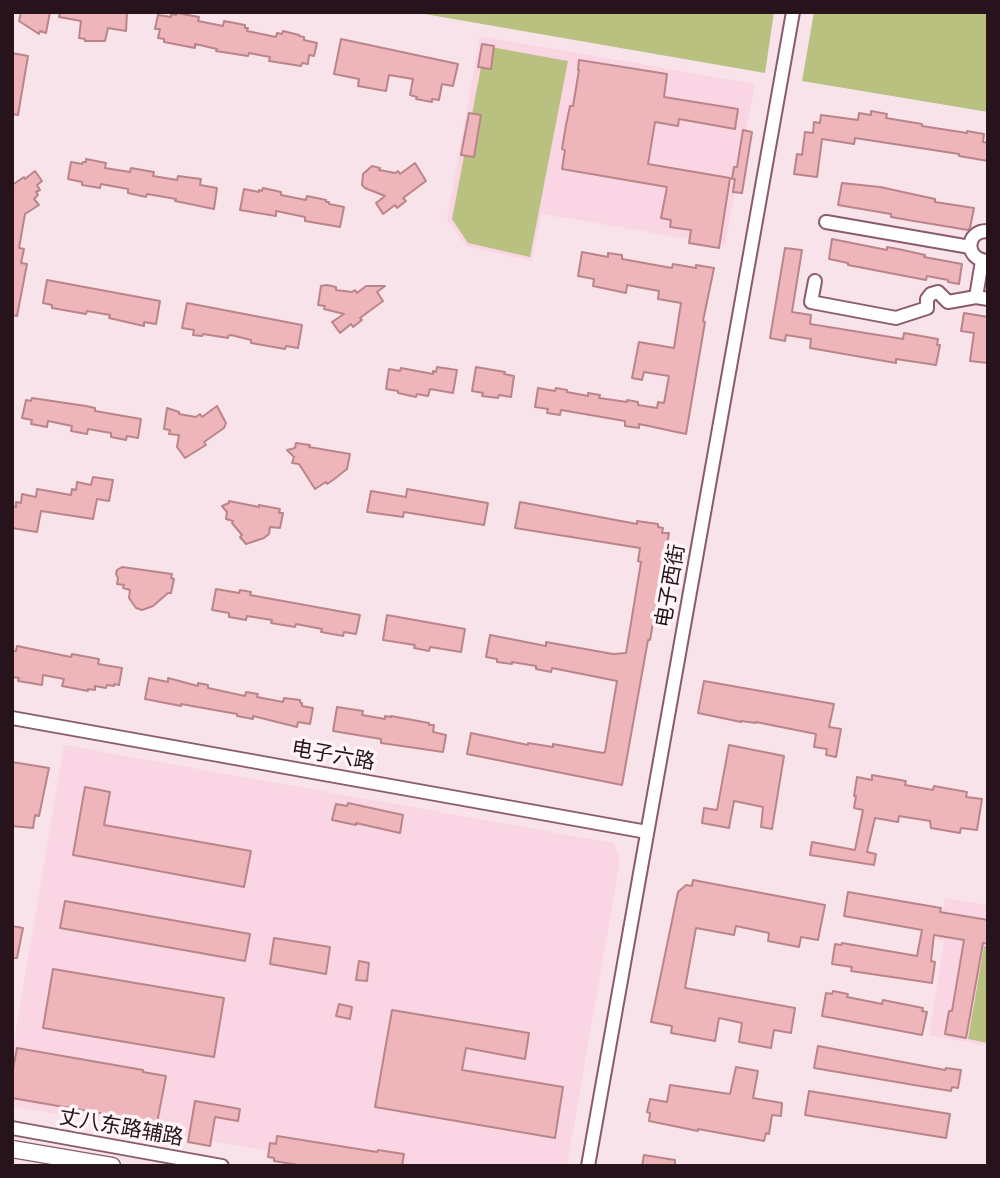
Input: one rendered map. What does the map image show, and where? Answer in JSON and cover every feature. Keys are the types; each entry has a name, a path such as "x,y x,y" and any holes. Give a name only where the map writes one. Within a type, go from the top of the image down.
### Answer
{"main road":[{"path":"12,1149 111,1166"}],"street":[{"name":"电子西街","path":"588,1166 793,12"},
{"path":"826,222 970,247"},
{"path":"815,281 811,302 896,318 927,308 927,299 938,292 948,302 982,298 985,261 973,255 970,247 971,239 975,235 988,231"},
{"name":"电子六路","path":"12,718 647,832"},
{"name":"丈八东路辅路","path":"12,1128 222,1166"}],"shaded area":[{"path":"480,36 755,84 725,245 541,214 532,261 466,246 447,219"},
{"path":"64,745 614,843 620,861 567,1166 353,1166 12,1106 12,1053"},
{"path":"945,898 988,905 988,1046 929,1035 944,941 938,940"}],"green space":[{"path":"413,12 774,12 765,73"},
{"path":"814,12 988,12 988,112 802,81"},
{"path":"485,46 568,61 530,257 468,243 452,219"},
{"path":"984,946 988,947 988,1043 968,1039"}],"building":[{"path":"21,12 50,12 46,33 40,31 39,34 19,21"},
{"path":"60,12 127,12 126,31 108,28 105,41 85,41 79,38 81,21 59,17"},
{"path":"171,14 199,17 198,21 223,26 224,21 245,25 247,31 276,37 277,33 282,34 283,31 299,35 304,37 304,40 317,43 314,56 309,55 308,64 302,63 301,66 269,61 270,57 249,53 248,56 216,51 217,49 195,44 195,48 164,42 164,39 158,38 160,29 155,29 158,15 171,17"},
{"path":"341,39 458,64 453,86 442,84 439,100 432,99 432,102 410,95 413,79 389,75 386,91 358,86 359,79 334,74"},
{"path":"482,44 494,46 491,69 478,67"},
{"path":"12,53 28,56 18,115 12,114"},
{"path":"579,60 667,74 664,97 738,109 735,129 679,119 678,126 655,122 648,164 730,178 719,248 689,243 691,230 670,227 671,220 661,218 667,187 562,169 565,150 562,149 570,106 573,106"},
{"path":"871,111 887,114 886,118 922,126 984,134 983,142 988,143 988,161 855,138 854,144 822,139 817,177 794,174 797,154 802,155 805,132 813,133 814,122 820,123 821,115 858,120 859,113 871,115"},
{"path":"469,113 481,115 474,157 461,155"},
{"path":"743,130 752,132 742,193 733,192 735,179 732,179 734,167 737,167"},
{"path":"86,159 106,163 105,168 130,172 131,168 154,172 153,176 177,180 178,176 201,179 200,185 217,188 214,209 175,201 176,199 147,194 146,197 128,193 128,189 101,184 100,188 82,185 82,182 68,179 71,162 82,164"},
{"path":"415,163 426,181 403,198 406,201 397,208 395,205 383,214 376,203 385,196 362,185 363,174 372,166 380,168 379,170 395,173 398,171 400,174"},
{"path":"35,171 42,181 37,185 40,190 36,192 38,195 34,199 39,205 25,214 19,248 24,249 21,263 27,264 17,316 12,315 12,185"},
{"path":"842,183 880,187 935,199 935,202 974,208 970,228 968,230 891,217 891,214 838,205"},
{"path":"263,188 306,200 307,196 326,200 329,204 344,207 340,227 305,221 305,217 276,211 276,216 240,210 244,189 259,192"},
{"path":"832,239 887,250 887,247 903,250 962,264 959,284 927,276 926,280 848,265 829,259"},
{"path":"785,248 802,250 792,312 811,315 810,324 903,339 904,333 938,339 937,345 940,345 936,365 896,359 896,363 810,348 811,339 786,335 785,341 770,338"},
{"path":"582,252 608,257 608,253 622,255 622,259 672,268 673,264 714,268 686,434 639,424 639,428 625,426 625,421 561,410 560,415 547,413 548,409 535,407 538,388 555,391 556,388 588,396 588,393 600,395 599,398 627,400 657,408 658,402 664,403 669,376 644,372 642,380 632,378 639,342 674,348 681,303 658,299 659,291 627,285 626,293 593,286 594,279 578,276"},
{"path":"47,280 160,301 156,324 144,322 144,326 109,318 110,315 52,308 52,305 43,303"},
{"path":"321,286 336,287 336,290 355,290 357,293 366,286 385,286 377,292 383,301 360,318 362,320 353,327 351,324 340,333 332,322 344,314 318,305"},
{"path":"187,303 302,325 298,348 286,346 285,349 251,343 251,340 231,335 228,338 193,335 194,330 182,328"},
{"path":"964,313 988,317 988,363 970,361 974,333 961,331"},
{"path":"437,367 457,370 453,393 430,389 428,396 417,394 416,397 386,389 389,369 400,371 401,368 433,374"},
{"path":"476,367 514,376 511,397 482,396 483,393 472,391"},
{"path":"32,398 86,406 95,408 95,411 141,419 138,438 127,436 126,440 111,437 111,433 88,429 87,434 71,431 72,426 48,421 47,427 31,424 32,420 22,418 26,400 31,401"},
{"path":"217,406 226,423 224,428 204,442 206,445 185,458 177,447 179,435 169,434 170,430 164,429 167,408 179,414 196,417 200,414 202,417"},
{"path":"296,443 350,454 347,469 327,484 326,482 315,489 299,464 292,463 294,457 287,450 295,448"},
{"path":"93,477 113,480 109,501 97,499 93,519 41,511 37,532 12,528 12,506 16,507 16,502 21,503 22,494 36,497 37,489 71,495 72,489 76,490 77,482 91,485"},
{"path":"407,489 488,503 484,525 404,512 403,517 367,512 371,491 406,497"},
{"path":"229,501 280,509 279,513 283,513 280,528 270,527 269,534 264,538 246,544 233,521 226,519 227,512 222,506"},
{"path":"520,502 637,524 637,521 658,524 658,527 663,528 662,533 669,533 622,785 467,754 471,733 528,745 553,747 553,744 605,752 617,681 552,668 551,672 536,669 536,666 497,662 497,659 486,657 490,635 546,646 546,642 613,654 626,653 641,562 638,561 640,548 515,528"},
{"path":"122,567 172,574 171,578 174,579 171,593 153,606 142,610 136,608 129,598 130,590 117,584 117,570"},
{"path":"216,589 239,593 240,590 251,592 250,595 360,615 356,634 344,632 343,636 296,624 295,627 271,623 272,620 247,616 246,620 229,617 229,613 212,610"},
{"path":"387,615 465,629 461,652 430,647 429,651 414,648 415,645 383,640"},
{"path":"17,646 71,657 72,654 99,659 98,664 122,668 119,685 107,685 106,688 95,686 95,690 88,691 62,686 64,679 43,675 42,685 18,681 19,678 12,677 12,651 16,651"},
{"path":"149,678 168,682 168,678 198,686 198,683 208,685 208,688 245,696 246,692 258,694 257,697 283,702 284,698 300,700 302,706 313,708 310,724 298,722 297,727 253,716 253,719 145,699"},
{"path":"704,681 834,704 829,727 841,729 836,757 826,755 827,749 814,747 816,734 698,713"},
{"path":"337,707 363,711 362,715 385,719 385,716 391,716 434,725 433,732 446,735 443,752 381,743 381,739 333,731"},
{"path":"729,745 784,756 772,829 761,827 763,807 734,801 729,828 702,823 704,808 717,810"},
{"path":"12,762 49,768 39,816 35,815 33,828 12,826"},
{"path":"872,775 906,781 905,785 933,790 934,786 967,792 966,797 982,799 977,830 961,828 960,833 931,828 930,821 899,816 898,822 875,818 867,852 876,854 874,865 810,855 812,842 855,850 863,810 854,808 857,777 872,780"},
{"path":"85,787 110,792 104,825 251,851 244,887 73,855"},
{"path":"348,803 403,815 400,833 332,820 336,804 347,806"},
{"path":"693,880 825,905 818,940 801,937 799,947 768,941 769,933 736,926 734,935 696,928 685,988 795,1008 791,1033 774,1030 771,1048 739,1042 742,1023 719,1018 715,1041 671,1033 672,1026 651,1022 678,892 686,885 692,886"},
{"path":"848,892 941,908 940,912 988,920 988,944 983,943 966,1038 945,1034 949,1011 952,1011 964,940 934,935 931,961 935,962 932,983 851,971 852,967 832,964 835,944 842,943 917,956 922,930 844,916"},
{"path":"65,901 250,934 245,961 60,928"},
{"path":"12,926 23,928 17,958 12,958"},
{"path":"274,938 330,947 326,974 270,964"},
{"path":"359,961 369,963 367,981 356,980"},
{"path":"53,969 224,998 214,1057 43,1028"},
{"path":"833,991 848,994 847,997 882,1004 883,1000 923,1008 922,1011 927,1012 922,1035 822,1016 826,993 832,994"},
{"path":"339,1004 352,1007 350,1019 336,1016"},
{"path":"392,1010 529,1033 525,1059 466,1048 462,1070 563,1087 555,1138 375,1107"},
{"path":"818,1046 945,1070 961,1070 958,1088 952,1087 951,1091 814,1068"},
{"path":"17,1048 166,1076 157,1123 12,1098 12,1074"},
{"path":"736,1067 758,1071 753,1098 782,1103 781,1116 772,1115 769,1134 766,1133 764,1141 649,1121 650,1113 647,1112 650,1099 667,1102 670,1085 730,1094"},
{"path":"809,1091 950,1114 946,1138 805,1115"},
{"path":"195,1101 240,1109 238,1121 215,1117 210,1146 188,1142"},
{"path":"277,1136 404,1154 402,1166 304,1166 274,1161 274,1158 268,1157 270,1143 276,1144"},
{"path":"644,1155 675,1160 675,1166 642,1166"}]}
